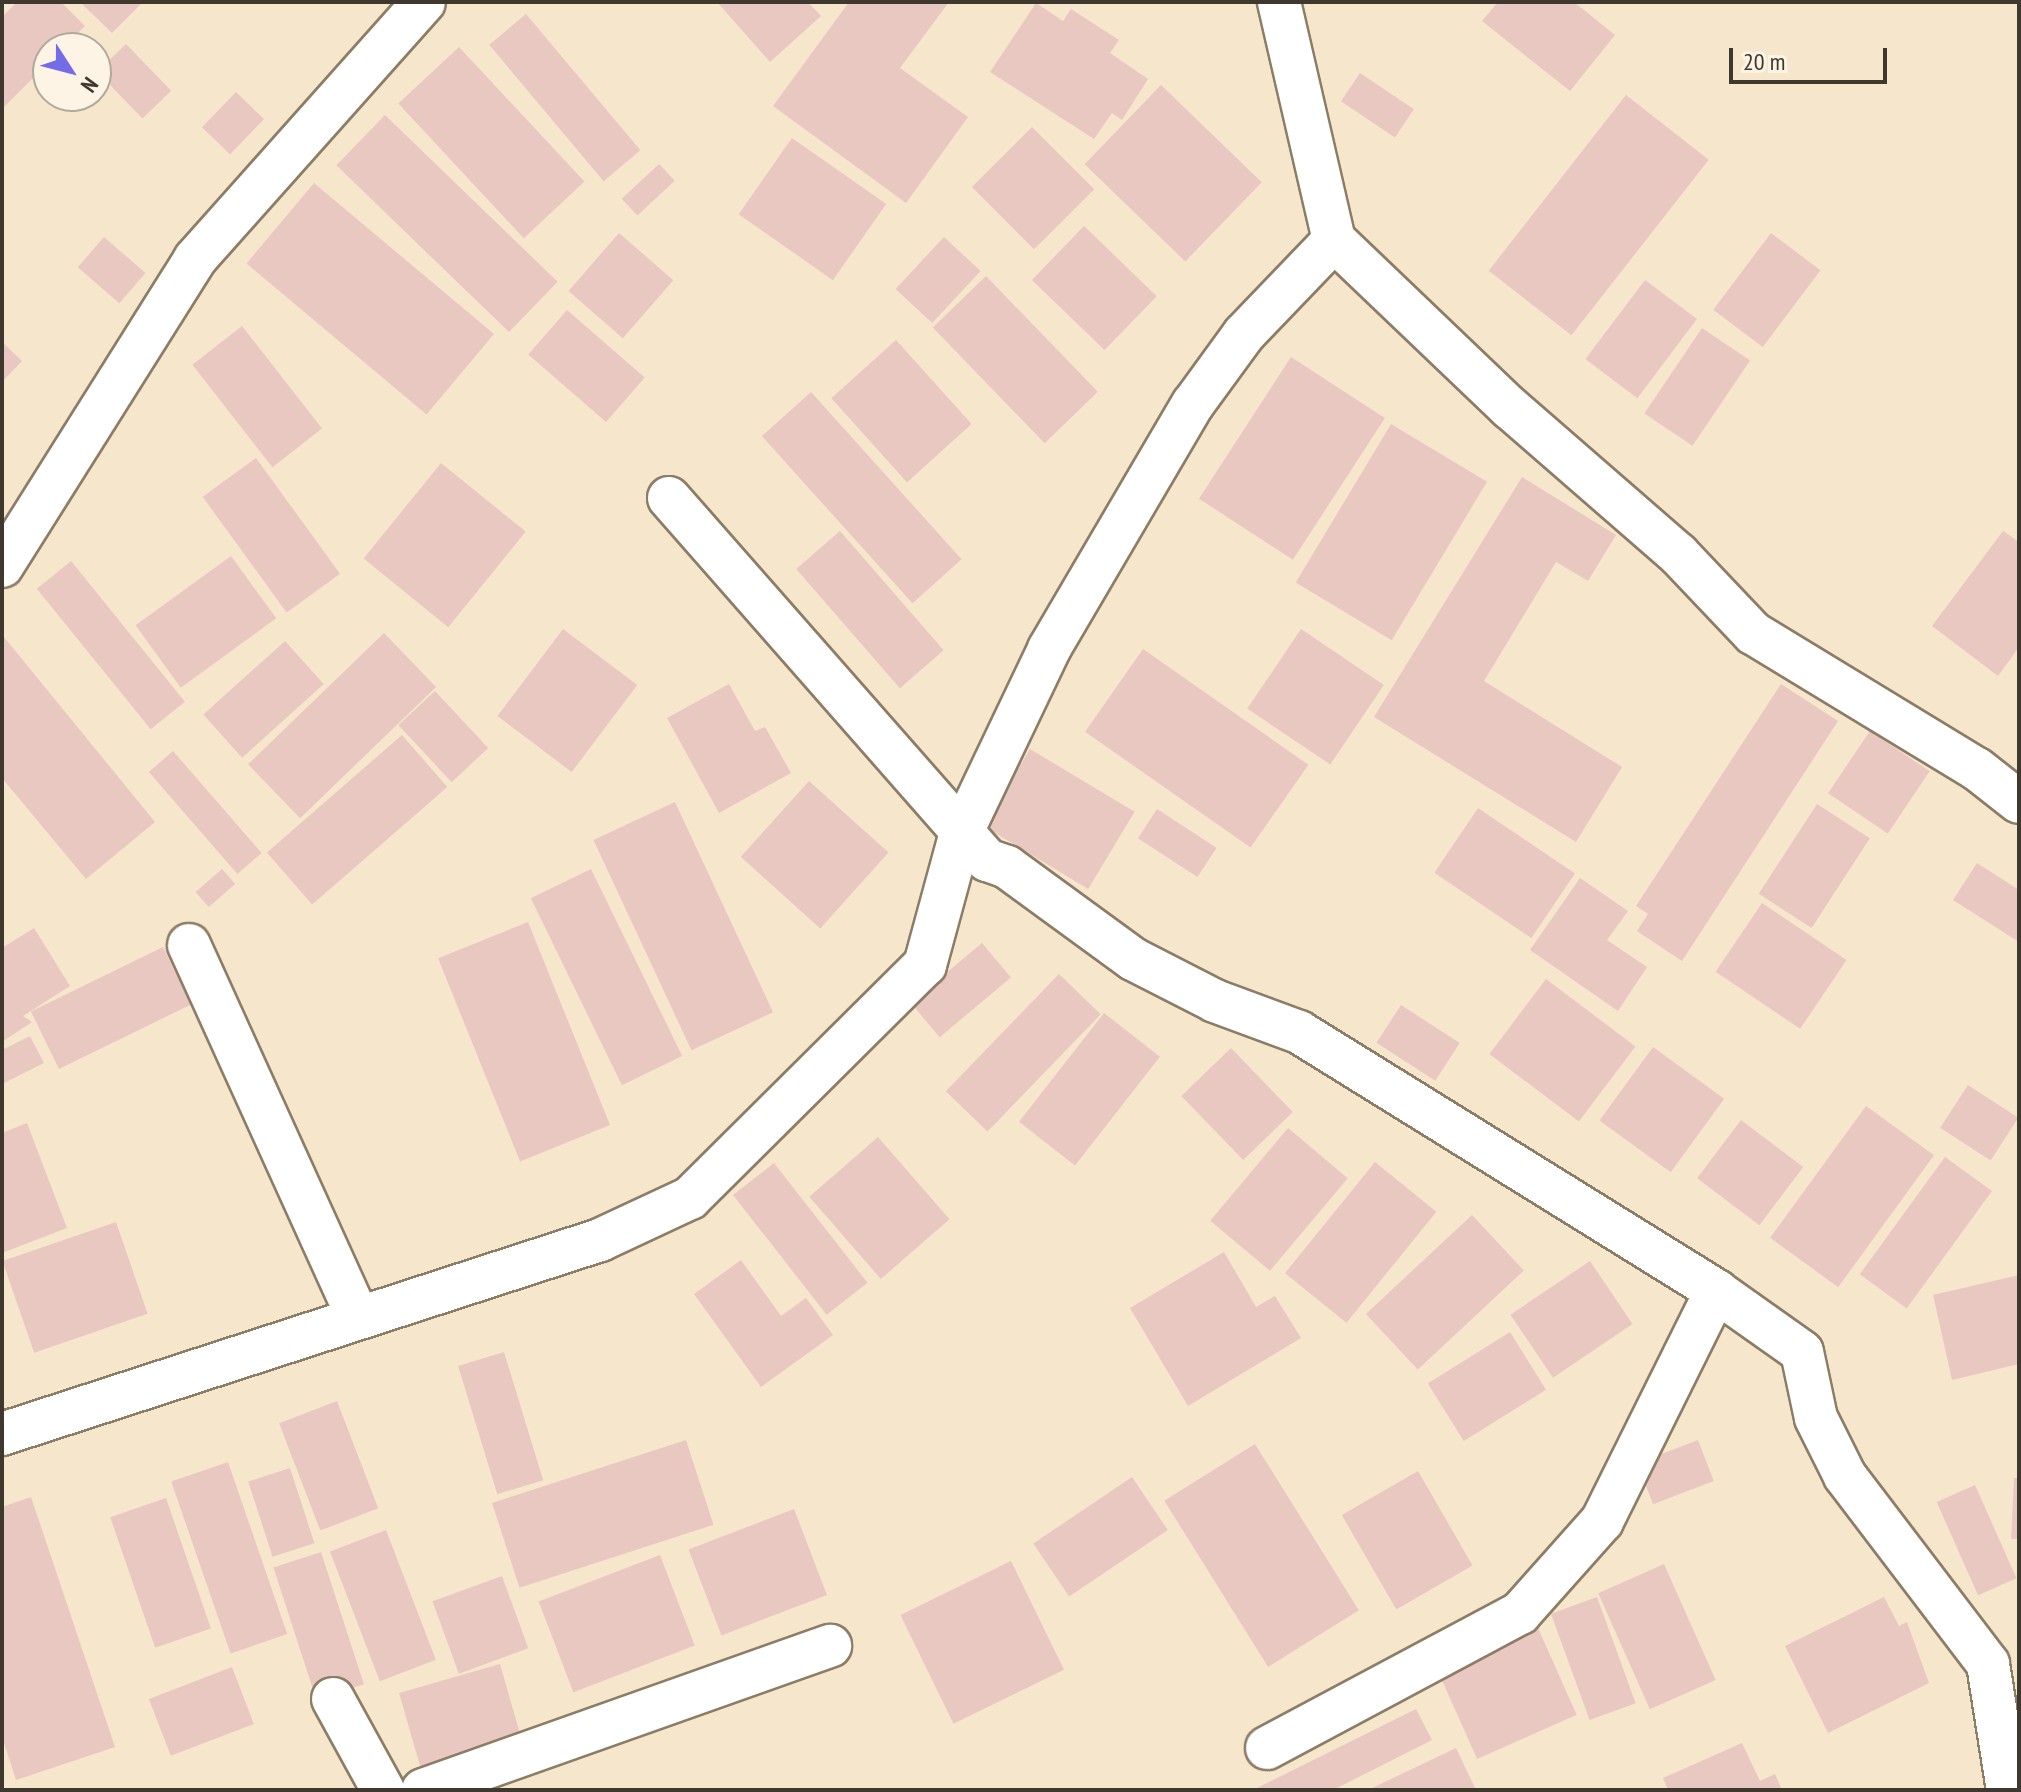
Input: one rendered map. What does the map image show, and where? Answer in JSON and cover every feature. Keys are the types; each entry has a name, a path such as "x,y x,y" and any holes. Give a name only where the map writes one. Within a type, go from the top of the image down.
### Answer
{"street":[{"path":"2,566 195,259 424,2"},
{"path":"1279,2 1334,240 1510,408 1678,554 1753,633 1977,769 2019,802"},
{"path":"2,1434 357,1316 600,1240 690,1198 925,965 960,836 1049,649 1193,404 1244,334 1334,240"},
{"path":"669,498 960,836 1133,959 1215,1001 1299,1032 1716,1291 1802,1352 1816,1418 1845,1476 2004,1663 2008,1790"},
{"path":"189,945 357,1316"},
{"path":"1267,1748 1520,1613 1602,1521 1716,1291"},
{"path":"423,1790 830,1646"},
{"path":"333,1699 383,1790"}],"building":[{"path":"17,2 61,2 85,26 79,32 32,32 32,79 2,109 2,17"},
{"path":"80,2 143,2 112,33"},
{"path":"717,2 808,2 821,16 770,62"},
{"path":"849,2 949,2 900,68 968,117 906,203 773,106"},
{"path":"1498,2 1574,2 1615,35 1570,91 1482,21"},
{"path":"1036,3 1063,21 1071,9 1119,40 1110,53 1148,79 1122,120 1112,113 1094,139 990,72"},
{"path":"526,14 640,150 604,181 489,45"},
{"path":"126,44 171,91 142,119 112,87 112,58"},
{"path":"459,47 584,182 524,238 398,104"},
{"path":"1360,73 1414,109 1395,138 1341,101"},
{"path":"1161,85 1262,182 1185,261 1085,164"},
{"path":"236,92 264,119 230,154 202,127"},
{"path":"1626,95 1709,160 1571,335 1489,271"},
{"path":"385,115 558,282 509,332 336,165"},
{"path":"1032,127 1094,189 1034,249 972,187"},
{"path":"792,138 886,204 833,280 739,214"},
{"path":"659,164 675,181 637,216 622,199"},
{"path":"314,183 494,334 427,414 247,263"},
{"path":"1084,226 1157,296 1105,350 1032,280"},
{"path":"619,233 673,280 623,338 568,291"},
{"path":"1771,233 1821,270 1763,347 1713,310"},
{"path":"104,237 146,273 119,303 78,267"},
{"path":"944,237 981,271 932,323 896,289"},
{"path":"986,276 1098,392 1045,443 933,327"},
{"path":"1645,280 1697,319 1637,398 1585,359"},
{"path":"567,310 645,378 606,422 528,355"},
{"path":"242,326 322,428 272,467 192,365"},
{"path":"1702,328 1750,360 1692,446 1644,413"},
{"path":"896,340 972,424 907,482 831,398"},
{"path":"2,342 22,361 2,382"},
{"path":"1291,357 1385,418 1293,560 1199,499"},
{"path":"811,392 962,559 913,603 762,436"},
{"path":"1391,424 1487,482 1392,640 1296,583"},
{"path":"256,458 340,574 287,612 203,497"},
{"path":"441,463 526,532 448,627 364,559"},
{"path":"1522,477 1616,535 1588,581 1556,562 1484,681 1622,767 1576,842 1374,717"},
{"path":"840,531 944,650 900,688 796,569"},
{"path":"2003,531 2019,542 2019,647 1998,676 1932,626"},
{"path":"231,556 276,618 181,688 136,625"},
{"path":"71,561 185,702 151,729 37,589"},
{"path":"563,629 637,685 572,772 497,716"},
{"path":"1301,629 1384,685 1330,765 1247,709"},
{"path":"384,633 436,687 300,818 248,764"},
{"path":"4,637 155,822 86,879 2,778"},
{"path":"285,641 324,684 242,758 203,715"},
{"path":"1143,649 1308,765 1251,848 1085,732"},
{"path":"729,684 755,731 765,727 791,773 719,813 667,718"},
{"path":"1781,684 1838,721 1682,961 1637,931 1648,914 1636,906"},
{"path":"435,691 488,748 452,782 398,725"},
{"path":"1870,731 1930,771 1888,833 1828,793"},
{"path":"402,735 447,787 312,905 267,852"},
{"path":"1030,749 1135,812 1088,889 984,826"},
{"path":"173,751 262,853 237,874 149,772"},
{"path":"809,781 889,853 820,928 741,857"},
{"path":"675,802 773,1012 691,1050 593,840"},
{"path":"1817,804 1870,838 1812,928 1759,894"},
{"path":"1478,808 1575,873 1531,938 1434,873"},
{"path":"1157,809 1217,848 1197,877 1138,838"},
{"path":"1977,863 2019,890 2019,942 1953,900"},
{"path":"222,869 235,884 209,907 196,892"},
{"path":"591,869 682,1056 622,1085 531,898"},
{"path":"1580,878 1628,911 1607,940 1647,967 1618,1011 1530,950"},
{"path":"1762,903 1847,960 1800,1029 1716,972"},
{"path":"528,922 610,1125 520,1161 438,958"},
{"path":"34,928 70,986 23,1016 32,1022 2,1042 2,948"},
{"path":"982,943 1011,977 940,1037 911,1003"},
{"path":"163,947 191,1005 59,1069 31,1011"},
{"path":"1059,974 1101,1014 987,1132 946,1091"},
{"path":"1546,979 1635,1046 1579,1121 1489,1054"},
{"path":"1401,1005 1460,1043 1435,1081 1376,1043"},
{"path":"1104,1013 1160,1057 1075,1165 1019,1122"},
{"path":"30,1036 44,1063 2,1084 2,1050"},
{"path":"1653,1047 1724,1099 1671,1172 1600,1121"},
{"path":"1231,1048 1293,1112 1243,1160 1181,1096"},
{"path":"1968,1085 2018,1118 1991,1160 1940,1128"},
{"path":"1866,1106 1934,1155 1838,1287 1770,1238"},
{"path":"1741,1120 1803,1167 1759,1225 1697,1178"},
{"path":"27,1123 67,1228 2,1253 2,1133"},
{"path":"1288,1128 1348,1178 1270,1271 1210,1221"},
{"path":"878,1137 950,1219 881,1279 809,1197"},
{"path":"1945,1157 1992,1191 1907,1308 1860,1274"},
{"path":"1375,1162 1436,1212 1346,1323 1285,1273"},
{"path":"774,1163 868,1283 827,1315 733,1195"},
{"path":"1472,1215 1524,1271 1418,1369 1366,1314"},
{"path":"116,1222 148,1314 34,1353 3,1261"},
{"path":"1224,1252 1256,1307 1275,1296 1301,1338 1188,1406 1130,1308"},
{"path":"741,1260 781,1316 806,1298 833,1335 761,1387 694,1294"},
{"path":"1590,1261 1632,1324 1553,1378 1510,1315"},
{"path":"2019,1275 2019,1364 1952,1380 1933,1295"},
{"path":"1510,1332 1546,1390 1464,1441 1428,1383"},
{"path":"504,1352 543,1480 497,1494 458,1366"},
{"path":"337,1401 378,1508 320,1531 279,1423"},
{"path":"686,1440 714,1525 519,1588 492,1503"},
{"path":"1698,1440 1714,1481 1653,1504 1637,1463"},
{"path":"1255,1444 1359,1610 1268,1667 1164,1501"},
{"path":"228,1462 287,1634 231,1654 171,1482"},
{"path":"290,1468 314,1543 273,1557 248,1482"},
{"path":"1418,1471 1472,1565 1396,1609 1342,1515"},
{"path":"1132,1477 1168,1530 1069,1597 1033,1544"},
{"path":"2014,1478 2019,1478 2019,1539 2011,1539"},
{"path":"1975,1485 2016,1578 1978,1595 1937,1502"},
{"path":"31,1497 115,1747 16,1780 2,1737 2,1507"},
{"path":"166,1498 211,1628 155,1648 110,1517"},
{"path":"794,1509 827,1595 721,1635 689,1549"},
{"path":"386,1530 436,1660 380,1681 330,1552"},
{"path":"321,1552 364,1684 316,1700 273,1567"},
{"path":"660,1555 695,1646 573,1692 539,1602"},
{"path":"1011,1561 1064,1670 953,1724 900,1615"},
{"path":"1664,1564 1716,1680 1650,1709 1598,1593"},
{"path":"502,1576 528,1648 459,1674 432,1601"},
{"path":"1597,1597 1636,1703 1590,1720 1551,1614"},
{"path":"1884,1597 1899,1626 1907,1622 1929,1683 1828,1733 1785,1646"},
{"path":"1538,1628 1577,1715 1477,1759 1438,1672"},
{"path":"500,1664 522,1742 421,1771 399,1693"},
{"path":"232,1667 254,1724 171,1756 149,1699"},
{"path":"1416,1709 1432,1740 1333,1790 1253,1790"},
{"path":"1742,1743 1760,1781 1775,1774 1782,1790 1668,1790 1663,1778"},
{"path":"1456,1748 1476,1790 1368,1790"}]}
